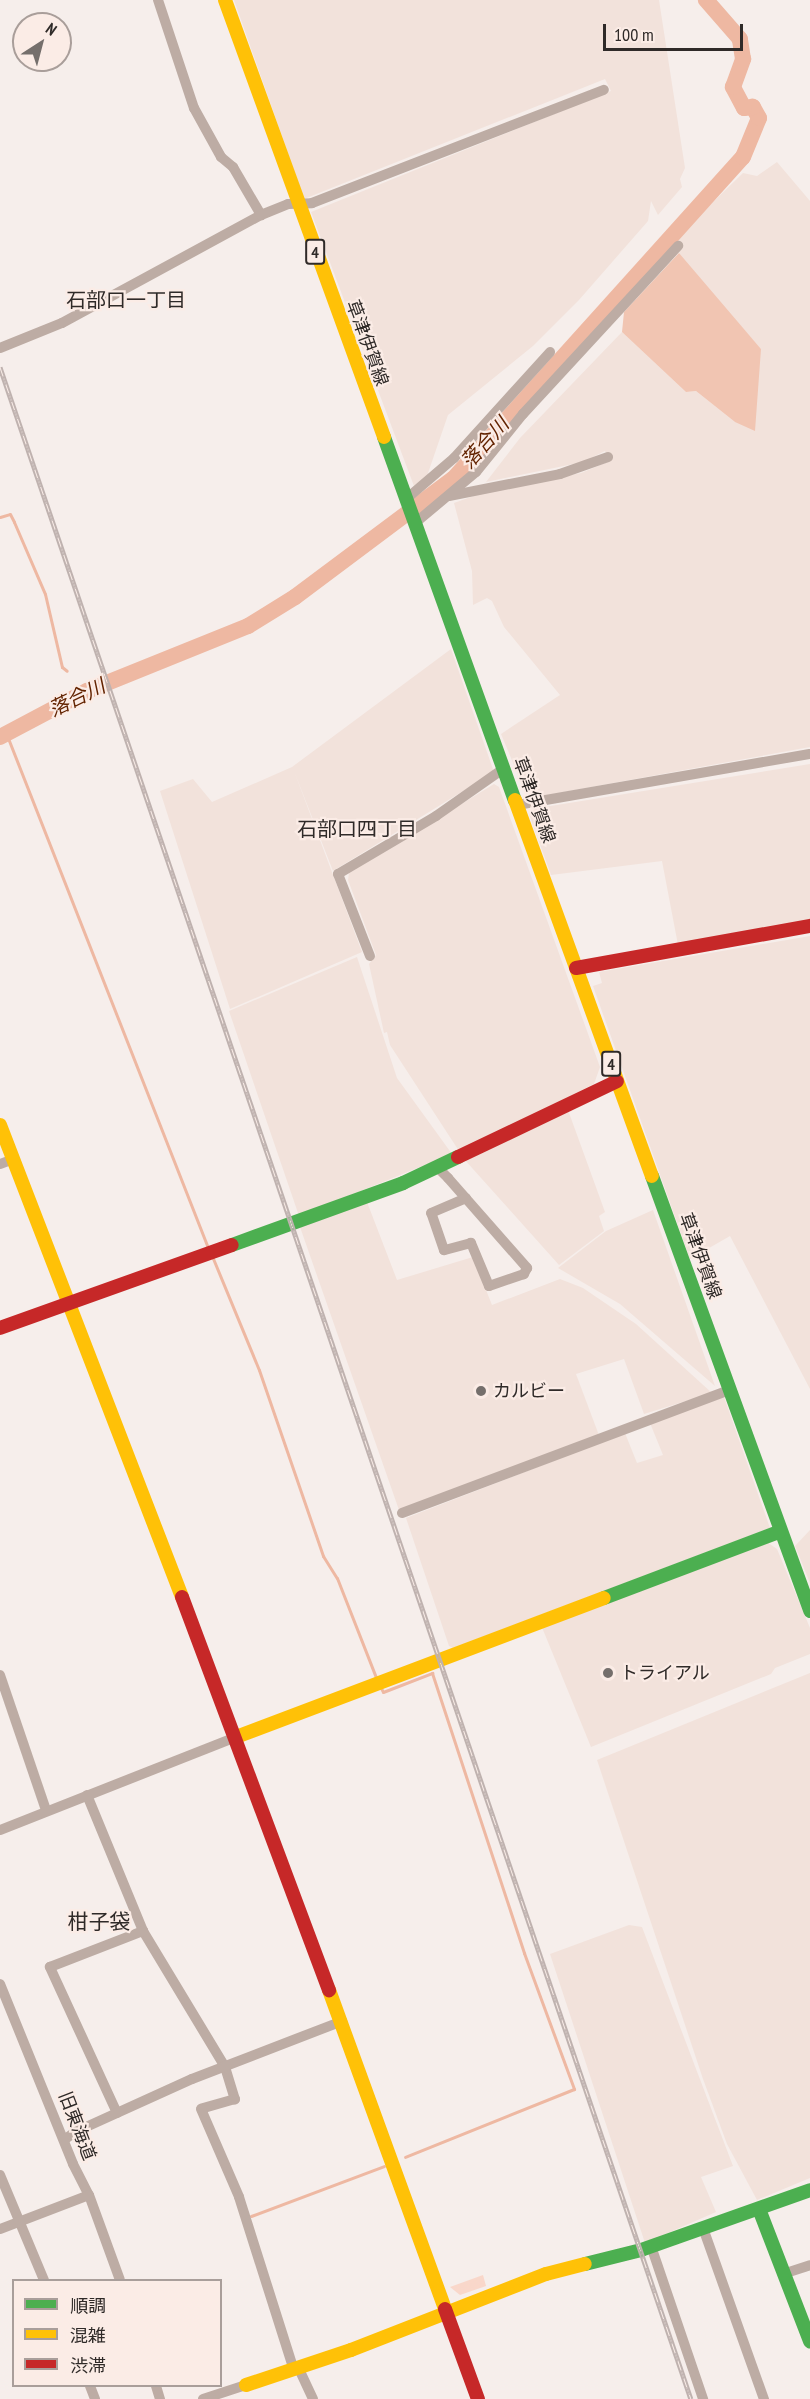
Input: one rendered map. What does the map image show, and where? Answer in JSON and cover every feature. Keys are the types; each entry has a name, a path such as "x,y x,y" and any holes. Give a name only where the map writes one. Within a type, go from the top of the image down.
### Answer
{"street":[{"path":"158,0 194,108 221,157 233,167 261,215"},
{"name":"草津伊賀線","path":"226,0 406,502 810,1611"},
{"path":"0,348 62,323 261,215 298,204 312,203 604,90"},
{"path":"413,521 449,496 476,472 523,414 678,246"},
{"path":"406,502 454,458 550,351"},
{"path":"449,496 560,474 608,457"},
{"path":"517,805 810,754"},
{"path":"370,956 338,874 436,816 503,769"},
{"path":"576,968 810,926"},
{"path":"0,1328 67,1301 281,1227 437,1167 617,1081"},
{"path":"0,1125 7,1162 67,1301 236,1737 342,2021 478,2399"},
{"path":"437,1167 466,1198 527,1268 524,1274 489,1286 471,1243 444,1250 431,1213 466,1198"},
{"path":"402,1513 729,1390"},
{"path":"0,1830 236,1737 780,1532"},
{"path":"0,1675 46,1810"},
{"path":"87,1795 143,1931 225,2067 235,2099 201,2109 239,2196 297,2369 313,2399"},
{"path":"117,2112 50,1967 143,1931"},
{"name":"旧東海道","path":"1,1989 89,2194 120,2279"},
{"path":"64,2140 117,2112 342,2021"},
{"path":"0,2175 44,2279"},
{"path":"202,2399 217,2397 297,2369 447,2314 546,2274 651,2246 810,2190"},
{"path":"0,2229 89,2194"},
{"path":"759,2209 786,2273 810,2341"},
{"path":"703,2228 764,2399"},
{"path":"651,2246 703,2399"},
{"path":"786,2273 810,2265"}],"shaded area":[{"path":"234,0 659,0 685,168 680,179 682,187 658,215 651,201 648,221 579,300 533,346 448,415 427,476 414,486 311,212 611,91 605,79 304,199"},
{"path":"777,162 810,201 810,747 531,798 526,794 501,734 560,695 504,627 492,601 487,598 473,605 472,571 454,503 479,494 581,473 610,461 605,451 583,462 486,482 520,438 622,332 686,392 696,391 735,422 761,349 680,257 677,237 743,173 757,176"},
{"path":"679,253 761,349 755,431 735,422 696,391 686,392 622,332 624,312"},
{"path":"451,649 494,772 333,871 294,771 362,952 230,1009 160,791 193,779 212,802 292,767"},
{"path":"810,764 810,920 678,945 662,861 551,875 529,814 532,809"},
{"path":"494,784 499,787 600,1067 594,1084 459,1151 390,1045 387,1032 384,1033 369,964 376,955 348,880 349,873"},
{"path":"810,936 810,1389 730,1236 690,1259 593,986 602,983 599,972"},
{"path":"357,957 397,1078 452,1154 299,1216 229,1011"},
{"path":"568,1110 605,1212 599,1216 604,1231 559,1265 464,1159"},
{"path":"367,1202 397,1280 473,1257 492,1305 560,1279 583,1288 636,1324 712,1393 644,1414 624,1359 576,1374 600,1438 399,1510 300,1227"},
{"path":"653,1210 715,1386 620,1304 558,1268 606,1231"},
{"path":"724,1397 770,1528 453,1648 449,1646 406,1518 625,1433 637,1463 663,1455 650,1423"},
{"path":"810,1530 810,1583 795,1546"},
{"path":"767,1542 777,1549 810,1628 810,1654 775,1668 771,1674 591,1747 541,1625"},
{"path":"810,1673 810,2178 757,2200 727,2144 703,2079 597,1760"},
{"path":"629,1925 642,1927 733,2166 701,2177 716,2212 645,2243 550,1954"},
{"path":"483,2275 486,2286 460,2295 450,2287"}],"waterway":[{"name":"落合川","path":"0,737 87,691 248,626 295,597 453,479 743,157 759,118 753,107 744,108 733,87 743,59 740,39 706,0"},
{"path":"0,517 10,514 14,522 45,594 62,667 67,671"},
{"path":"6,733 208,1248"},
{"path":"212,1256 259,1370 323,1556 337,1578 377,1680"},
{"path":"381,1688 383,1692 432,1673 524,1953 574,2089 405,2157"},
{"path":"251,2216 384,2166"}],"railway":[{"path":"0,367 691,2399"}],"traffic: fast":[{"path":"384,437 515,800"},
{"path":"232,1245 403,1183 458,1157"},
{"path":"652,1176 810,1611"},
{"path":"604,1598 779,1532"},
{"path":"585,2264 641,2250 810,2190"},
{"path":"759,2209 810,2341"}],"traffic: slow":[{"path":"225,0 384,437"},
{"path":"515,800 652,1176"},
{"path":"0,1125 182,1597"},
{"path":"236,1737 604,1598"},
{"path":"329,1990 445,2309"},
{"path":"246,2385 351,2350 546,2274 585,2264"}],"traffic: jam":[{"path":"576,968 810,926"},
{"path":"458,1157 617,1081"},
{"path":"0,1328 232,1245"},
{"path":"182,1597 329,1990"},
{"path":"445,2309 478,2399"}],"place":[{"name":"カルビー","path":"481,1391"},
{"name":"トライアル","path":"608,1673"}],"district":[{"name":"石部口一丁目","path":"126,300"},
{"name":"石部口四丁目","path":"357,829"},
{"name":"柑子袋","path":"99,1922"}]}
